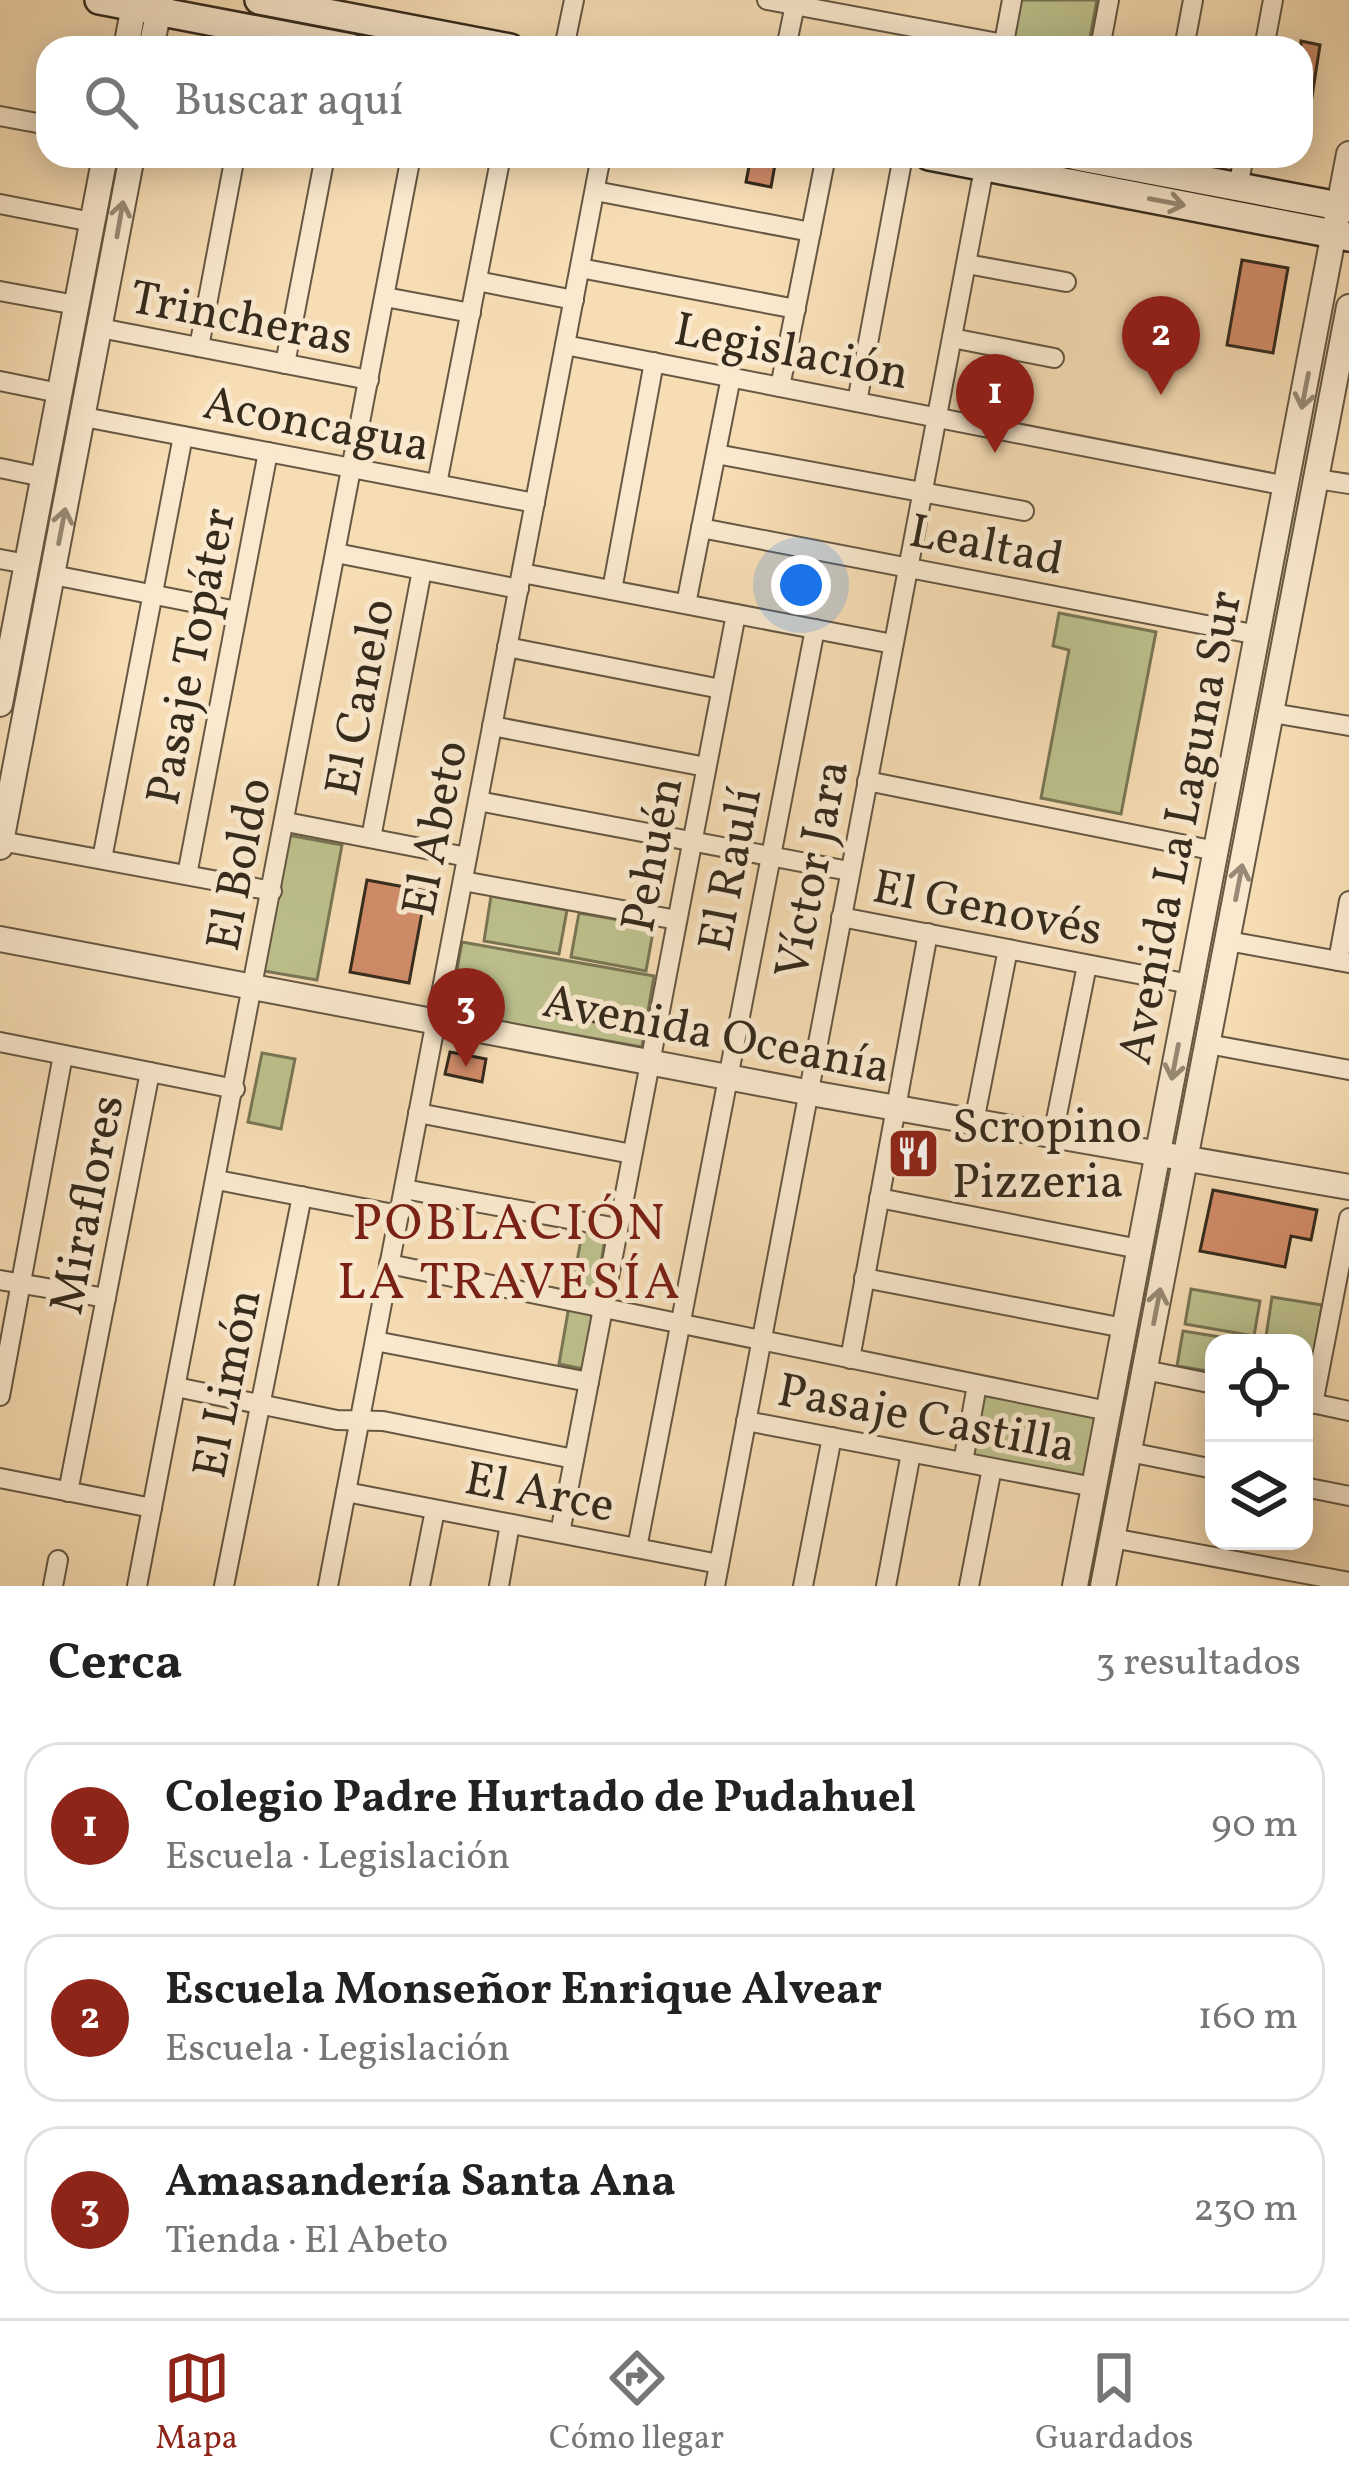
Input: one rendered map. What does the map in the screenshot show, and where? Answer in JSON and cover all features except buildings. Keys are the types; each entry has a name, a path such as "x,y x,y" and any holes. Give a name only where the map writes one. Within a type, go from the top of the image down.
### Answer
{"main road":[{"path":"98,0 147,5 294,36"},
{"path":"260,0 448,36"},
{"path":"1027,168 1343,222"},
{"path":"1176,168 1343,222"}],"street":[{"path":"566,36 574,0"},
{"path":"767,0 955,36"},
{"path":"1005,36 1012,0"},
{"path":"1102,36 1109,0"},
{"path":"1186,36 1193,0"},
{"path":"1266,36 1273,0"},
{"path":"788,36 795,3"},
{"path":"132,36 147,5"},
{"path":"147,5 150,36"},
{"path":"0,116 36,123"},
{"name":"Avenida La Laguna Sur","path":"1075,1586 1287,486 1343,222 1349,154"},
{"path":"0,704 5,646 27,564 103,168"},
{"path":"130,168 1,844 272,891"},
{"path":"199,347 233,168"},
{"path":"286,364 323,168"},
{"name":"El Boldo","path":"137,1586 409,168"},
{"path":"437,484 499,168"},
{"name":"El Abeto","path":"328,1586 600,168"},
{"path":"780,387 824,168"},
{"path":"856,402 901,168"},
{"name":"Víctor Jara","path":"715,1586 985,168"},
{"path":"1238,187 1242,168"},
{"path":"595,191 811,232"},
{"path":"0,204 92,222"},
{"path":"967,263 1066,282"},
{"path":"580,268 796,308"},
{"path":"477,280 574,300"},
{"path":"0,291 76,305"},
{"path":"385,297 471,314"},
{"name":"Avenida La Laguna Sur","path":"1103,1586 1317,479 1343,373 1349,308"},
{"name":"Trincheras","path":"100,328 369,380"},
{"path":"952,338 1054,358"},
{"name":"Legislación","path":"566,345 1287,486"},
{"path":"612,590 654,362"},
{"path":"686,604 731,377"},
{"path":"0,381 59,393"},
{"name":"Aconcagua","path":"84,417 535,503"},
{"path":"102,860 183,436"},
{"name":"Pasaje Topáter","path":"187,875 268,452"},
{"path":"716,454 1024,511"},
{"path":"0,468 43,477"},
{"path":"1317,479 1349,484"},
{"name":"Lealtad","path":"701,529 1258,635"},
{"path":"336,553 422,570 612,590 893,644"},
{"path":"0,559 27,564"},
{"name":"El Canelo","path":"371,838 422,570"},
{"path":"53,575 238,611"},
{"name":"Pehuén","path":"560,1533 736,614"},
{"name":"El Raulí","path":"637,1548 814,628"},
{"path":"507,647 721,689"},
{"path":"1272,713 1349,726"},
{"path":"492,726 706,767"},
{"path":"867,781 1216,851"},
{"path":"478,801 849,872"},
{"path":"286,822 467,857"},
{"path":"463,880 677,920"},
{"path":"1228,941 1344,962 1349,901"},
{"name":"El Genovés","path":"841,917 1190,985"},
{"path":"850,1359 928,934"},
{"name":"Avenida Oceanía","path":"0,939 727,1078 1349,1187"},
{"path":"974,1121 1008,949"},
{"path":"1053,1136 1087,964"},
{"path":"0,1042 235,1089"},
{"path":"1208,1045 1349,1070"},
{"path":"0,1396 63,1054"},
{"name":"Miraflores","path":"68,1492 150,1072"},
{"path":"418,1113 632,1154"},
{"path":"217,1180 399,1215"},
{"path":"404,1189 618,1228"},
{"name":"El Limón","path":"224,1586 302,1196"},
{"path":"879,1198 1139,1249"},
{"path":"1313,1384 1349,1218"},
{"path":"389,1264 1108,1411"},
{"path":"864,1278 1124,1328"},
{"path":"0,1280 106,1298"},
{"path":"375,1341 589,1382"},
{"path":"1145,1370 1205,1382"},
{"path":"962,1462 977,1384"},
{"path":"176,1387 574,1459"},
{"path":"1313,1404 1349,1411"},
{"name":"Pasaje Castilla","path":"746,1421 1094,1487"},
{"path":"803,1586 832,1437"},
{"path":"1129,1452 1205,1467"},
{"path":"886,1586 911,1453"},
{"path":"969,1586 992,1468"},
{"path":"0,1478 152,1508"},
{"path":"1313,1489 1349,1496"},
{"name":"El Arce","path":"346,1492 719,1564"},
{"path":"420,1586 435,1510"},
{"path":"499,1586 511,1524"},
{"path":"1112,1538 1349,1582"},
{"path":"53,1586 58,1560"}],"green space":[{"path":"1019,0 1097,0 1090,36 1012,36"},
{"path":"1059,613 1156,632 1121,814 1041,798 1069,650 1053,646"},
{"path":"288,835 342,845 317,980 264,971"},
{"path":"491,896 567,910 559,954 484,941"},
{"path":"579,913 654,926 646,971 571,957"},
{"path":"462,942 654,976 642,1047 449,1013"},
{"path":"262,1053 295,1059 281,1129 248,1122"},
{"path":"583,1229 606,1234 596,1292 572,1288"},
{"path":"1191,1289 1260,1301 1254,1334 1185,1324"},
{"path":"1272,1297 1322,1305 1313,1362 1313,1334 1266,1334"},
{"path":"569,1306 593,1310 583,1369 559,1364"},
{"path":"1183,1331 1205,1335 1205,1371 1177,1366"},
{"path":"980,1395 1099,1415 1087,1481 969,1461"}],"place":[{"name":"Escuela Monseñor Enrique Alvear","path":"1161,395"},
{"name":"Colegio Padre Hurtado de Pudahuel","path":"995,453"},
{"name":"Amasandería Santa Ana","path":"466,1067"},
{"name":"Scropino Pizzeria","path":"913,1153"}],"district":[{"name":"POBLACIÓN LA TRAVESÍA","path":"510,1250"}]}
